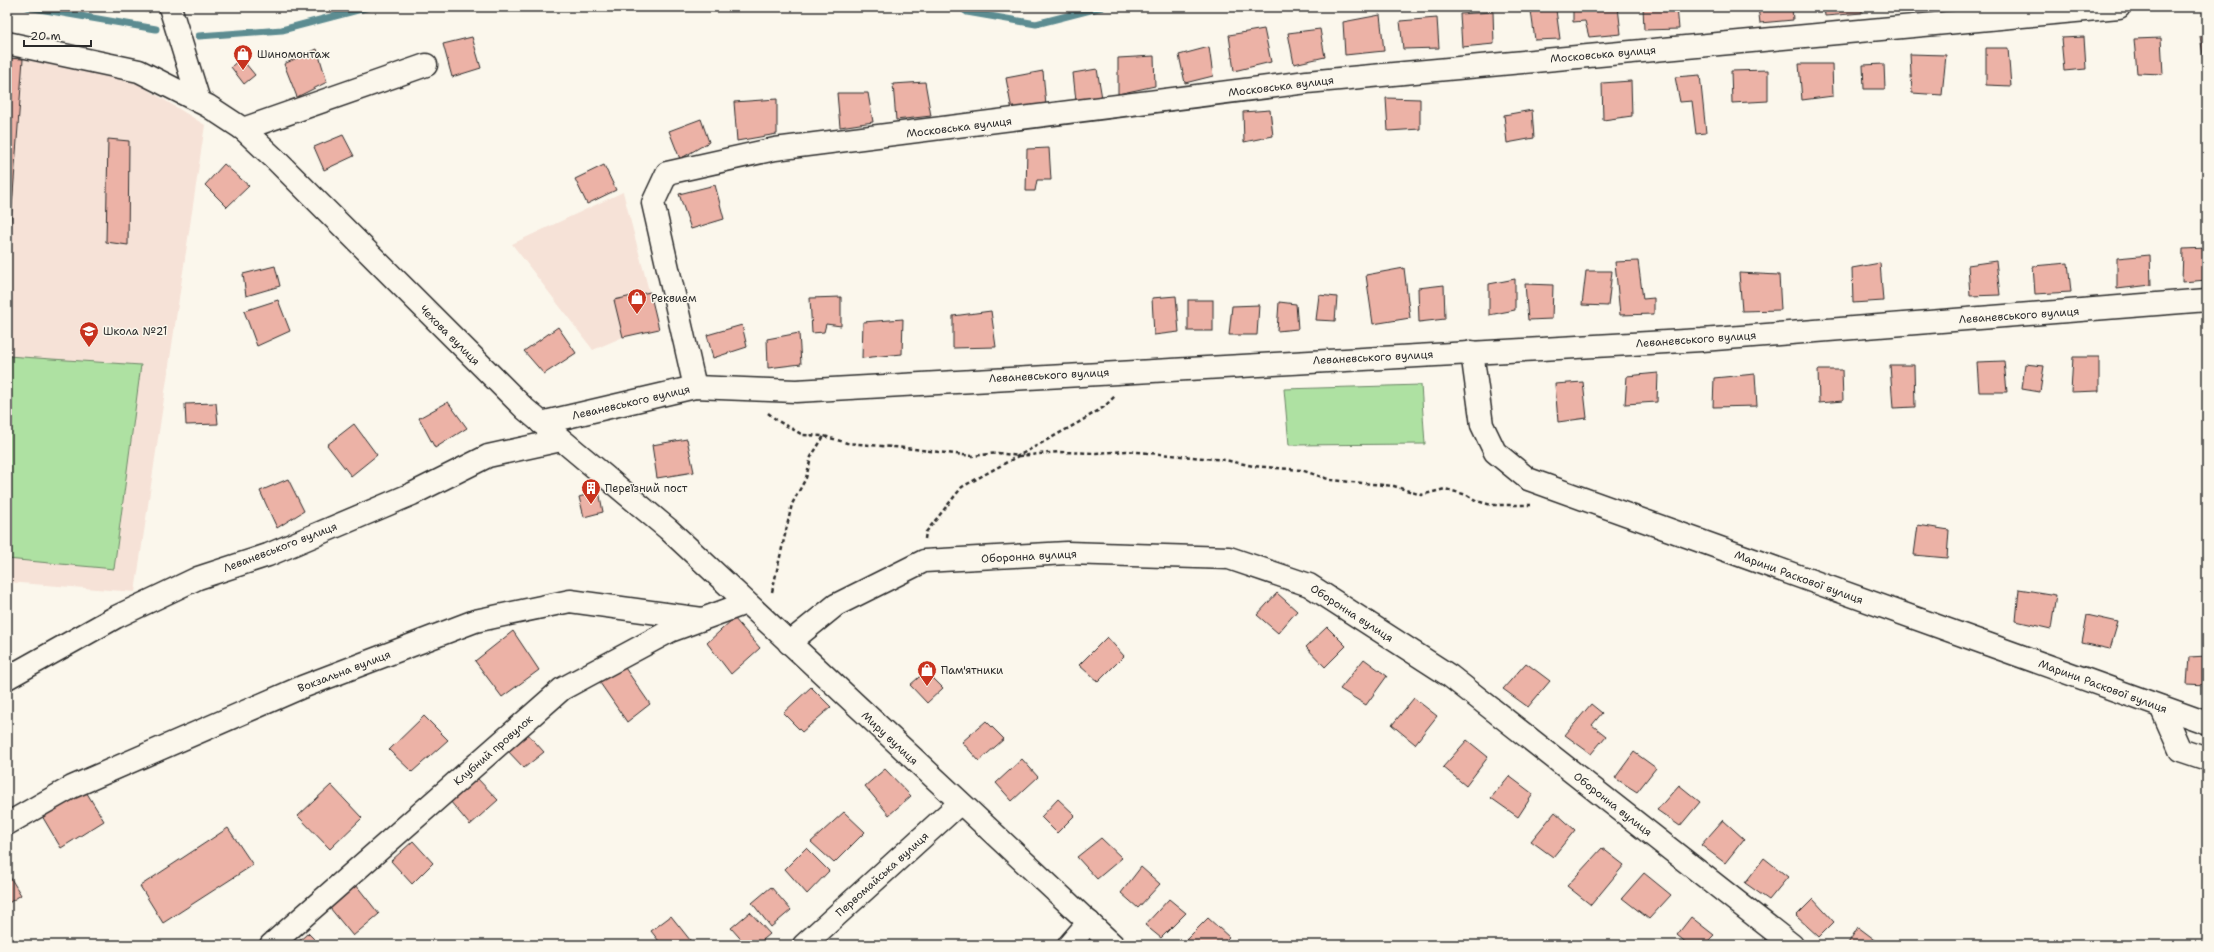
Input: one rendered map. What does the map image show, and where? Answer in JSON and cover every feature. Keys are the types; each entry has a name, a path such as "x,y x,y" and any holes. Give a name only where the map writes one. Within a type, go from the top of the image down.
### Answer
{"street":[{"path":"170,7 199,101"},
{"name":"Московська вулиця","path":"695,387 653,203 668,173 775,149 1307,82 2119,7"},
{"name":"Чехова вулиця","path":"7,43 139,71 199,101 243,129 277,161 525,409 668,529"},
{"path":"243,129 426,65"},
{"name":"Леваневського вулиця","path":"541,423 695,387 796,391 1142,370 1702,340 2207,300"},
{"name":"Марини Раскової вулиця","path":"1472,352 1482,425 1495,452 1528,478 2207,723"},
{"name":"Леваневського вулиця","path":"7,678 116,617 198,578 268,555 412,494 488,456 562,440"},
{"name":"Миру вулиця","path":"668,529 789,644 1113,945"},
{"name":"Оборонна вулиця","path":"789,644 836,605 924,561 1067,553 1230,558 1309,585 1450,676 1792,945"},
{"name":"Вокзальна вулиця","path":"7,824 72,787 295,690 475,621 570,601 702,619"},
{"name":"Клубний провулок","path":"271,945 562,689 670,631 746,603"},
{"path":"2161,707 2180,750 2207,759"},
{"name":"Первомайська вулиця","path":"804,945 960,803"},
{"path":"1069,945 1089,922"}],"path":[{"path":"924,561 926,532 962,487 1104,407 1142,370"},
{"path":"767,412 778,421 803,435 824,436 847,443 972,456 998,453 1019,456 1059,452 1096,453 1127,451 1225,460 1253,466 1301,470 1331,480 1394,486 1421,495 1445,489 1467,494 1477,501 1491,505 1538,506"},
{"path":"772,592 792,504 806,478 811,457 824,436"}],"shaded area":[{"name":"Школа №21","path":"7,58 23,59 137,83 205,125 135,592 7,582"},
{"path":"623,192 659,329 623,337 593,350 512,244"}],"green space":[{"path":"7,356 141,365 114,569 7,559"},
{"path":"1421,385 1425,444 1289,445 1284,389"}],"building":[{"path":"1618,7 1621,34 1589,37 1585,21 1573,22 1573,9"},
{"path":"1643,7 1677,7 1679,29 1644,30"},
{"path":"1758,7 1792,7 1793,20 1760,23"},
{"path":"1824,7 1862,7 1862,13 1825,16"},
{"path":"1883,7 1916,7 1883,9"},
{"path":"1556,10 1560,39 1535,40 1531,11"},
{"path":"1493,12 1494,44 1462,47 1460,14"},
{"path":"1380,15 1384,51 1345,55 1343,22"},
{"path":"1437,18 1439,48 1403,49 1400,21"},
{"path":"1264,29 1271,62 1234,71 1229,35"},
{"path":"1320,29 1325,57 1294,64 1288,33"},
{"path":"2200,36 2207,36 2207,74 2206,74"},
{"path":"472,37 481,68 452,77 443,44"},
{"path":"2084,37 2086,69 2064,71 2061,38"},
{"path":"2161,38 2163,74 2137,73 2134,39"},
{"path":"1209,47 1213,76 1185,83 1179,55"},
{"path":"1986,48 2008,48 2011,86 1986,85"},
{"path":"317,49 327,82 297,97 284,64"},
{"path":"1910,54 1946,55 1942,95 1912,93"},
{"path":"1154,56 1155,86 1118,94 1118,58"},
{"path":"7,58 23,59 7,275"},
{"name":"Шиномонтаж","path":"241,58 255,75 244,84 231,67"},
{"path":"1799,64 1832,64 1833,96 1802,100"},
{"path":"1884,64 1885,89 1864,89 1863,65"},
{"path":"1097,69 1102,98 1076,101 1073,73"},
{"path":"1768,70 1768,101 1732,103 1731,71"},
{"path":"1043,71 1046,106 1012,111 1006,78"},
{"path":"1700,75 1706,133 1696,134 1692,101 1680,102 1675,77"},
{"path":"1631,81 1632,116 1603,120 1602,83"},
{"path":"925,82 931,116 896,120 893,84"},
{"path":"837,93 868,93 873,122 840,127"},
{"path":"1386,98 1420,99 1420,129 1388,131"},
{"path":"777,99 777,134 737,141 734,102"},
{"path":"1270,110 1273,136 1244,142 1243,112"},
{"path":"1532,110 1534,138 1507,143 1504,115"},
{"path":"701,119 709,142 680,159 669,131"},
{"path":"343,135 354,156 324,170 314,147"},
{"path":"108,139 129,141 128,245 106,242"},
{"path":"1049,148 1051,180 1037,180 1035,191 1026,191 1027,149"},
{"path":"224,164 249,186 227,207 205,185"},
{"path":"604,165 616,190 587,204 575,179"},
{"path":"715,185 724,219 691,229 679,194"},
{"path":"2207,248 2207,280 2182,282 2183,249"},
{"path":"2150,255 2151,285 2117,289 2117,258"},
{"path":"1638,261 1643,299 1654,298 1654,314 1620,315 1615,262"},
{"path":"1996,261 2000,295 1970,296 1968,265"},
{"path":"1880,263 1883,301 1853,303 1852,268"},
{"path":"2068,263 2071,292 2035,294 2033,266"},
{"path":"275,266 280,286 246,296 243,274"},
{"path":"1404,268 1410,318 1373,324 1366,275"},
{"path":"1586,271 1612,271 1608,306 1582,305"},
{"path":"1739,273 1779,275 1781,310 1742,311"},
{"path":"1515,279 1515,310 1489,315 1489,284"},
{"path":"1525,284 1553,285 1552,319 1528,320"},
{"path":"1444,285 1445,319 1419,322 1418,288"},
{"name":"Реквием","path":"650,292 659,329 623,337 614,300"},
{"path":"1319,295 1337,297 1335,321 1316,320"},
{"path":"1176,296 1179,332 1154,335 1152,298"},
{"path":"841,297 841,326 826,324 824,332 812,333 810,298"},
{"path":"278,300 290,331 257,346 244,311"},
{"path":"1188,300 1213,300 1213,331 1188,331"},
{"path":"1279,302 1296,304 1298,329 1277,331"},
{"path":"1259,305 1257,335 1229,335 1232,306"},
{"path":"991,311 996,347 953,348 953,316"},
{"path":"903,319 902,354 862,358 863,322"},
{"path":"742,325 747,347 713,358 707,335"},
{"path":"558,327 576,353 544,374 524,351"},
{"path":"799,333 801,364 768,368 767,339"},
{"path":"2073,357 2099,357 2099,391 2071,392"},
{"path":"2004,361 2007,392 1979,392 1977,362"},
{"path":"2025,364 2044,366 2040,392 2022,389"},
{"path":"1890,365 1914,365 1915,407 1893,408"},
{"path":"1818,370 1842,370 1843,401 1819,403"},
{"path":"1658,373 1657,402 1625,404 1627,376"},
{"path":"1755,374 1757,406 1713,407 1714,378"},
{"path":"1583,382 1587,418 1558,422 1555,384"},
{"path":"448,402 467,428 435,448 419,418"},
{"path":"216,403 218,424 186,425 185,404"},
{"path":"354,424 377,455 351,476 327,445"},
{"path":"687,439 694,472 657,478 652,445"},
{"path":"288,479 304,511 277,528 260,491"},
{"name":"Переїзний пост","path":"599,491 603,512 584,517 579,497"},
{"path":"1918,525 1949,530 1947,558 1914,555"},
{"path":"2019,589 2056,595 2051,629 2016,621"},
{"path":"1277,593 1297,611 1278,633 1257,615"},
{"path":"2087,615 2118,622 2110,649 2082,643"},
{"path":"734,618 760,648 731,674 707,643"},
{"path":"1327,627 1346,646 1325,667 1306,647"},
{"path":"513,631 539,670 502,697 475,661"},
{"path":"1107,637 1124,656 1098,682 1079,665"},
{"path":"2207,656 2207,685 2187,684 2189,657"},
{"path":"1364,659 1387,676 1366,705 1340,689"},
{"path":"1526,663 1550,681 1528,707 1503,689"},
{"path":"623,665 650,704 627,722 598,680"},
{"name":"Пам'ятники","path":"926,671 943,688 927,703 910,685"},
{"path":"811,687 831,707 802,732 783,713"},
{"path":"1414,698 1437,716 1415,744 1392,725"},
{"path":"1591,704 1602,713 1592,725 1606,736 1591,754 1565,735"},
{"path":"424,716 448,740 412,772 389,750"},
{"path":"986,721 1004,739 979,761 962,742"},
{"path":"526,732 544,752 524,768 506,749"},
{"path":"1467,740 1488,757 1466,786 1443,767"},
{"path":"1634,752 1656,768 1637,792 1615,778"},
{"path":"1022,759 1038,777 1012,801 996,783"},
{"path":"885,769 911,796 889,815 865,786"},
{"path":"1509,776 1533,794 1518,817 1491,798"},
{"path":"476,777 498,800 470,825 450,801"},
{"path":"331,785 362,818 330,849 298,816"},
{"path":"1679,785 1700,802 1680,826 1657,810"},
{"path":"85,790 104,821 61,848 42,816"},
{"path":"1058,799 1075,815 1057,833 1041,817"},
{"path":"844,812 865,832 834,863 811,842"},
{"path":"1555,812 1575,830 1553,857 1531,841"},
{"path":"1723,820 1744,839 1725,863 1701,845"},
{"path":"228,828 253,865 163,923 140,886"},
{"path":"1101,838 1122,858 1097,879 1077,857"},
{"path":"413,841 433,863 412,884 391,861"},
{"path":"806,848 829,871 807,894 785,869"},
{"path":"1602,848 1624,865 1591,905 1567,886"},
{"path":"1764,858 1788,877 1769,900 1745,883"},
{"path":"1141,867 1160,884 1138,908 1121,893"},
{"path":"7,872 21,895 7,904"},
{"path":"1644,873 1671,895 1649,919 1622,898"},
{"path":"356,885 379,914 353,936 330,908"},
{"path":"771,887 791,910 771,927 752,903"},
{"path":"1169,899 1186,913 1161,938 1145,925"},
{"path":"1813,899 1834,922 1819,937 1796,916"},
{"path":"750,912 770,934 757,945 746,945 731,928"},
{"path":"671,916 694,945 662,945 651,931"},
{"path":"1691,917 1714,935 1704,945 1689,945 1677,935"},
{"path":"1208,918 1229,937 1221,945 1181,945"},
{"path":"1858,927 1882,945 1847,945"},
{"path":"308,933 320,945 295,945"}],"waterway":[{"path":"28,7 156,29"},
{"path":"199,36 282,30 369,7"},
{"path":"960,7 967,12 1036,24 1102,7"}],"place":[{"name":"Шиномонтаж","path":"243,71"},
{"name":"Реквием","path":"637,315"},
{"name":"Школа №21","path":"89,348"},
{"name":"Переїзний пост","path":"591,505"},
{"name":"Пам'ятники","path":"927,687"}]}
